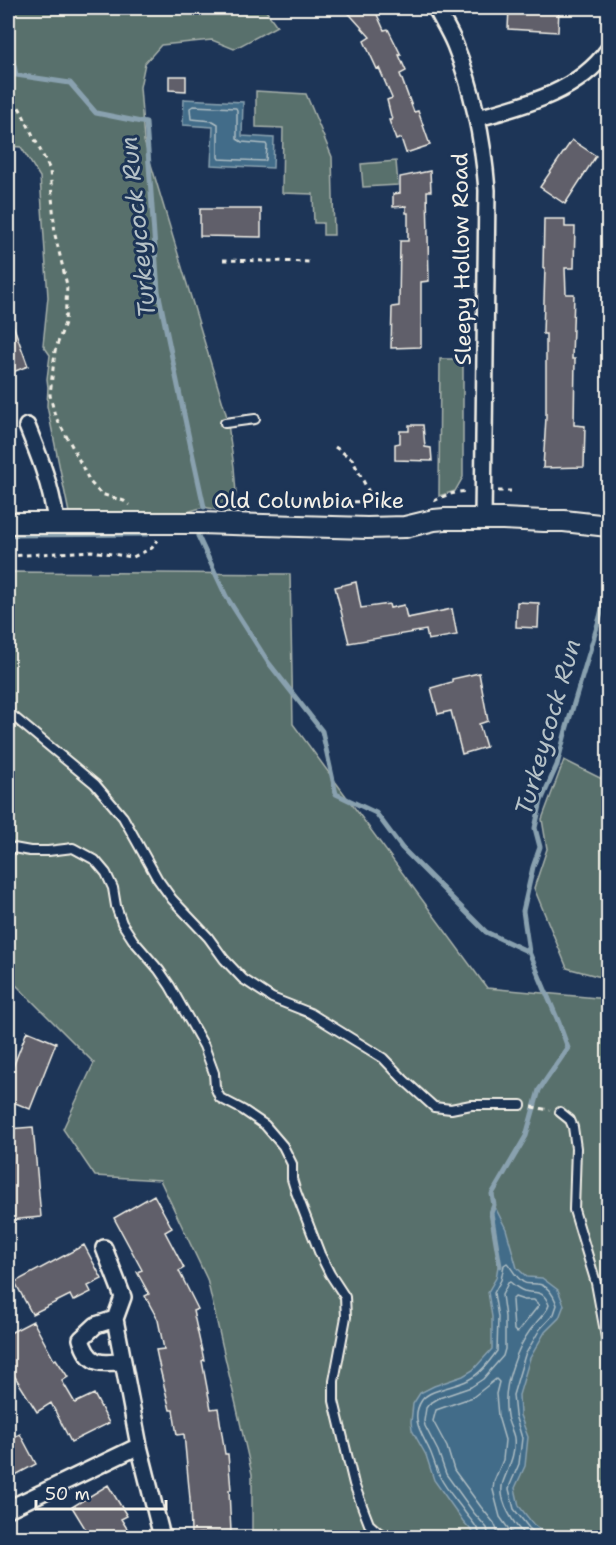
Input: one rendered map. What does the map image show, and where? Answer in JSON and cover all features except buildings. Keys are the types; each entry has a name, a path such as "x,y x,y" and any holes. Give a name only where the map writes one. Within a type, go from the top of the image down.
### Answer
{"street":[{"name":"Sleepy Hollow Road","path":"436,8 455,44 471,91 483,148 487,190 483,519"},
{"path":"478,118 534,102 561,90 587,72 609,50"},
{"path":"27,426 44,469 54,503 56,523"},
{"name":"Old Columbia Pike","path":"8,523 56,523 140,516 386,528 405,527 445,519 564,521 609,526"},
{"path":"104,1248 123,1297 115,1319 139,1446 164,1538"},
{"path":"115,1319 96,1325 81,1339 84,1351 95,1361 106,1364 123,1361"},
{"path":"8,1509 139,1446"}],"lane":[{"path":"225,423 255,418"},
{"path":"8,712 95,784 123,818 157,878 172,899 243,979 272,998 310,1013 382,1058 434,1107 451,1109 471,1105 521,1105"},
{"path":"8,838 10,847 30,851 73,848 95,860 106,873 113,888 122,923 170,986 204,1046 220,1098 265,1125 283,1146 292,1164 292,1179 296,1192 320,1254 345,1297 346,1317 334,1381 334,1401 346,1456 369,1524 389,1538"},
{"path":"560,1112 570,1120 573,1127 576,1148 574,1210 596,1283 609,1348"}],"path":[{"path":"8,93 20,109 51,170 55,235 67,285 65,323 55,351 50,395 55,416 90,482 102,494 124,501 155,531 157,541 152,548 133,557 91,551 8,556"},
{"path":"224,260 313,262"},
{"path":"335,447 352,459 376,508"},
{"path":"425,506 443,496 458,492 511,490"},
{"path":"282,500 369,502 384,515"},
{"path":"521,1105 560,1112"}],"green space":[{"path":"8,8 264,8 277,26 234,49 212,40 161,45 145,63 140,87 144,141 227,417 236,493 232,513 204,507 173,516 69,513 47,406 50,355 43,345 48,297 40,177 21,147 8,146"},
{"path":"256,91 306,94 332,157 334,235 323,235 323,223 314,223 313,194 282,193 283,128 256,127"},
{"path":"396,161 398,185 363,187 361,164"},
{"path":"440,359 463,359 463,477 455,491 439,496"},
{"path":"8,572 290,574 293,724 487,988 608,999 608,1537 252,1537 252,1474 207,1279 160,1180 95,1176 63,1129 94,1063 8,977"},
{"path":"564,760 608,782 608,900 601,977 567,968 534,888 547,849 542,819"}],"water":[{"path":"184,99 243,102 242,136 274,138 273,168 211,165 213,127 183,125"},
{"path":"494,1205 506,1229 517,1268 527,1277 542,1278 558,1290 564,1305 559,1318 545,1332 530,1358 519,1395 520,1415 528,1437 525,1466 515,1488 519,1506 533,1524 550,1537 477,1537 434,1480 426,1455 412,1430 413,1404 420,1393 473,1370 492,1349 492,1317 488,1292 496,1278 499,1260 491,1213"}],"waterway":[{"name":"Turkeycock Run","path":"8,37 16,75 70,83 96,113 146,123 158,291 204,507"},
{"path":"8,535 147,534"},
{"name":"Turkeycock Run","path":"198,536 226,596 268,662 322,731 336,794 376,813 402,848 486,932 529,952"},
{"name":"Turkeycock Run","path":"500,1266 491,1213 494,1205 492,1194 526,1136 539,1090 568,1048 529,952 523,911 540,847 535,828 541,801 557,765 608,582"}]}
